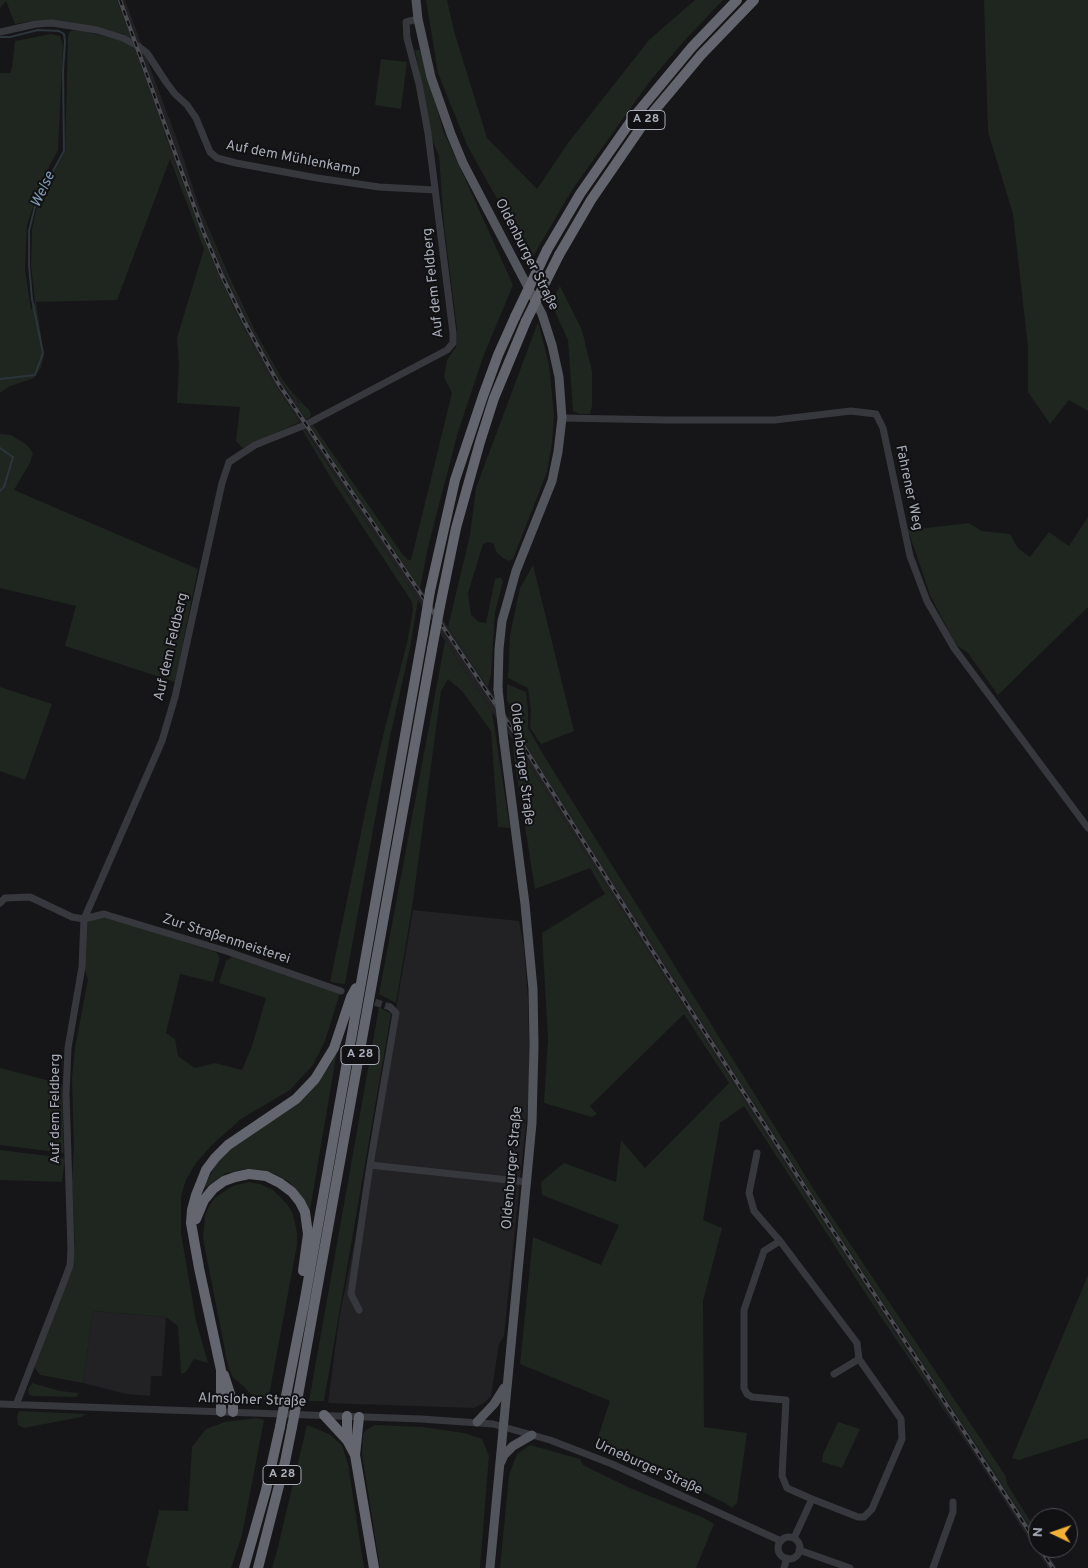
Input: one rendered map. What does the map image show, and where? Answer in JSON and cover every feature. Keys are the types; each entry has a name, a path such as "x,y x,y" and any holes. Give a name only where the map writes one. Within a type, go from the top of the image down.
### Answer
{"highway":[{"name":"A 28","path":"244,1568 266,1490 304,1304 430,591 455,480 498,355 547,250 580,194 638,111 692,47 737,0"},
{"name":"A 28","path":"258,1568 285,1462 297,1402 440,606 456,528 480,442 494,398 526,321 559,255 591,200 644,123 701,55 754,0"},
{"path":"221,1412 221,1370 190,1223 200,1184 206,1170 228,1145 296,1099 315,1079 334,1048 351,997 361,979"},
{"path":"193,1240 200,1208 213,1189 224,1181 249,1174 266,1176 280,1183 292,1192 305,1212 308,1234 300,1288 304,1304"},
{"path":"221,1370 233,1403 232,1412"},
{"path":"324,1415 347,1440 356,1455"},
{"path":"347,1416 347,1440"},
{"path":"359,1417 356,1455 374,1568"},
{"path":"264,1568 272,1539 270,1523"}],"main road":[{"name":"Oldenburger Straße","path":"416,0 418,19 431,77 457,149 542,314 552,345 559,377 562,418 552,480 516,571 502,621 499,649 498,690 525,904 533,989 534,1046 532,1123 490,1568"},
{"path":"477,1422 494,1404 507,1381"},
{"path":"498,1469 504,1455 513,1446 532,1435"}],"street":[{"name":"Auf dem Feldberg","path":"16,1405 70,1265 68,1048 82,967 84,919 162,741 175,697 222,483 229,462 255,445 305,425 421,364 447,350 453,343 428,133 419,84 407,38 406,22 418,19"},
{"name":"Auf dem Mühlenkamp","path":"2,31 36,24 52,23 97,30 122,38 138,46 147,52 175,94 187,105 196,118 210,152 217,158 308,176 379,187 435,190"},
{"name":"Fahrener Weg","path":"562,418 775,420 851,411 876,414 882,428 910,556 927,601 954,648 1088,828"},
{"path":"0,903 6,898 30,897 72,917 84,919 104,914 92,900"},
{"name":"Zur Straßenmeisterei","path":"104,914 226,952 341,991"},
{"path":"359,1310 351,1294 370,1165 396,1013 390,1007"},
{"path":"757,1153 748,1193 754,1211 780,1241 857,1342 859,1359 901,1419 902,1439 872,1509 864,1517 858,1517 787,1488 782,1476 786,1400 752,1397 747,1394 744,1388 744,1310 764,1251 780,1241"},
{"path":"370,1165 527,1182"},
{"path":"834,1374 859,1359"},
{"name":"Almsloher Straße","path":"0,1404 347,1416 477,1422 502,1426"},
{"name":"Urneburger Straße","path":"502,1426 550,1440 612,1464 781,1541"},
{"path":"794,1538 812,1499"},
{"path":"933,1568 953,1512 953,1502"},
{"path":"785,1538 794,1538 798,1543 799,1550 793,1558 787,1558 778,1548 781,1541 785,1538"},
{"path":"799,1550 850,1568"},
{"path":"784,1568 787,1558"}],"shaded area":[{"path":"0,0 117,0 132,39 125,36 125,34 56,20 38,20 15,24 6,1 0,8"},
{"path":"117,0 125,0 179,145 205,224 228,280 253,331 280,379 293,399 296,398 300,404 298,406 310,427 530,750 814,1197 1028,1524 1028,1537 703,1037 513,740 492,712 265,369 233,306 209,251"},
{"path":"426,0 447,0 454,31 487,138 537,189 568,143 649,40 695,0 723,0 684,41 650,81 572,190 531,260 467,145 438,73"},
{"path":"984,0 1088,0 1088,411 1069,400 1050,424 1028,392 1028,347 1013,214 988,132"},
{"path":"79,30 121,40 134,46 173,157 209,251 233,306 265,369 300,422 243,448 236,441 240,407 177,403 179,365 177,338 204,249 170,159 117,300 36,302 44,356 41,367 34,378 10,386 0,393 0,73 10,73 15,41 51,34 60,36 63,45 58,150 41,182 27,225 25,270 31,310 35,302 31,265 32,230 38,200 65,152 68,37 70,31"},
{"path":"415,50 420,50 443,130 513,285 483,357 458,432 428,547 420,589 310,427 313,425 403,555 408,560 411,560 452,393 444,377 447,360 456,347 457,329 444,226 439,156 432,139"},
{"path":"381,59 407,62 401,109 375,105"},
{"path":"196,199 255,331 282,379 311,414 306,420 297,406 300,403 296,398 294,400 280,379 253,331 228,280"},
{"path":"560,286 582,330 592,371 592,406 590,414 580,414 573,411 568,340 551,303"},
{"path":"538,322 549,364 554,415 547,472 513,559 509,561 503,558 497,553 493,543 483,544 468,593 471,615 479,622 486,623 495,579 500,577 503,581 495,612 491,674 488,687 448,627 470,535 476,488"},
{"path":"302,429 304,429 418,600 410,648 390,737 345,984 330,982 369,794 407,643 413,610 412,602 332,480"},
{"path":"0,434 11,435 27,445 33,453 30,463 14,490 198,569 175,682 65,646 76,606 0,588"},
{"path":"1088,517 1088,607 998,695 968,653 956,645 930,595 908,530 969,523 982,531 1010,534 1018,548 1030,557 1049,532 1069,546"},
{"path":"533,565 574,731 541,744 530,728 531,710 528,688 508,678 510,635 520,588"},
{"path":"445,641 492,712 510,828 498,827 491,731 462,691 448,679 441,691 412,908 396,1003 379,994"},
{"path":"507,684 526,692 528,728 546,759 818,1196 1005,1475 1008,1486 1028,1517 1028,1524 814,1197 510,720 509,704 507,701"},
{"path":"0,687 52,704 25,780 0,771"},
{"path":"513,740 981,1465 879,1314 744,1106 720,1123 703,1220 722,1228 703,1301 704,1427 747,1433 737,1503 732,1508 597,1440 610,1401 520,1364 533,1237 601,1265 619,1225 542,1195 541,1182 564,1163 616,1182 621,1140 645,1168 729,1083 684,1014 590,1106 597,1114 592,1117 544,1103 548,1039 542,933 605,894 590,868 535,889 514,758"},
{"path":"413,910 519,921 524,949 528,998 530,1084 504,1336 499,1344 491,1396 484,1403 474,1408 328,1403 339,1319 355,1240 382,1073 397,1003"},
{"path":"106,917 216,952 220,958 213,982 180,974 166,1033 175,1039 178,1056 195,1068 215,1063 242,1070 252,1046 266,998 219,983 226,961 232,957 340,993 325,1041 313,1065 290,1090 241,1119 213,1144 196,1163 186,1180 181,1196 181,1233 196,1321 208,1363 194,1359 186,1372 181,1374 178,1326 166,1317 93,1311 83,1383 40,1375 35,1368 35,1363 74,1258 72,1078 75,1048 88,979 84,967 86,922"},
{"path":"379,1007 391,1014 324,1401 309,1401"},
{"path":"337,1051 309,1216 303,1198 288,1181 263,1170 246,1169 226,1173 202,1190 218,1161 231,1146 297,1104 330,1066"},
{"path":"0,1068 62,1084 64,1153 0,1145"},
{"path":"0,1150 65,1158 62,1182 0,1180"},
{"path":"249,1182 260,1184 273,1190 287,1204 293,1214 297,1233 297,1245 268,1401 251,1394 233,1378 228,1366 203,1238 205,1215 215,1198 229,1188"},
{"path":"1088,1275 1088,1438 1019,1460 1012,1458"},
{"path":"93,1311 166,1317 162,1376 151,1376 150,1396 127,1394 83,1383"},
{"path":"32,1383 60,1391 78,1393 77,1397 29,1395 28,1390"},
{"path":"19,1411 86,1414 81,1417 24,1428 18,1425 17,1417"},
{"path":"257,1418 264,1420 242,1535 231,1568 150,1568 146,1565 159,1510 188,1511 192,1447 206,1429 225,1422"},
{"path":"838,1422 860,1429 842,1468 822,1462 823,1454"},
{"path":"307,1425 329,1434 342,1445 348,1464 364,1568 272,1568"},
{"path":"375,1425 423,1427 464,1433 482,1439 489,1456 480,1568 380,1568 362,1454 363,1434"},
{"path":"530,1445 580,1459 583,1465 630,1488 704,1518 714,1524 696,1568 500,1568 509,1475 517,1454"},
{"path":"1042,1558 1050,1558 1057,1568 1048,1568"}],"waterway":[{"name":"Welse","path":"0,37 10,37 38,30 59,31 64,34 65,42 63,70 64,151 36,202 29,231 32,299 43,353 35,375 0,379"},
{"name":"Welse","path":"0,448 13,457 4,487 0,491"}],"tunnel":[{"path":"365,999 390,1007"}],"railway":[{"path":"120,0 203,231 244,321 278,383 519,739 655,955 1028,1530"},
{"path":"1046,1558 1053,1568"}]}
